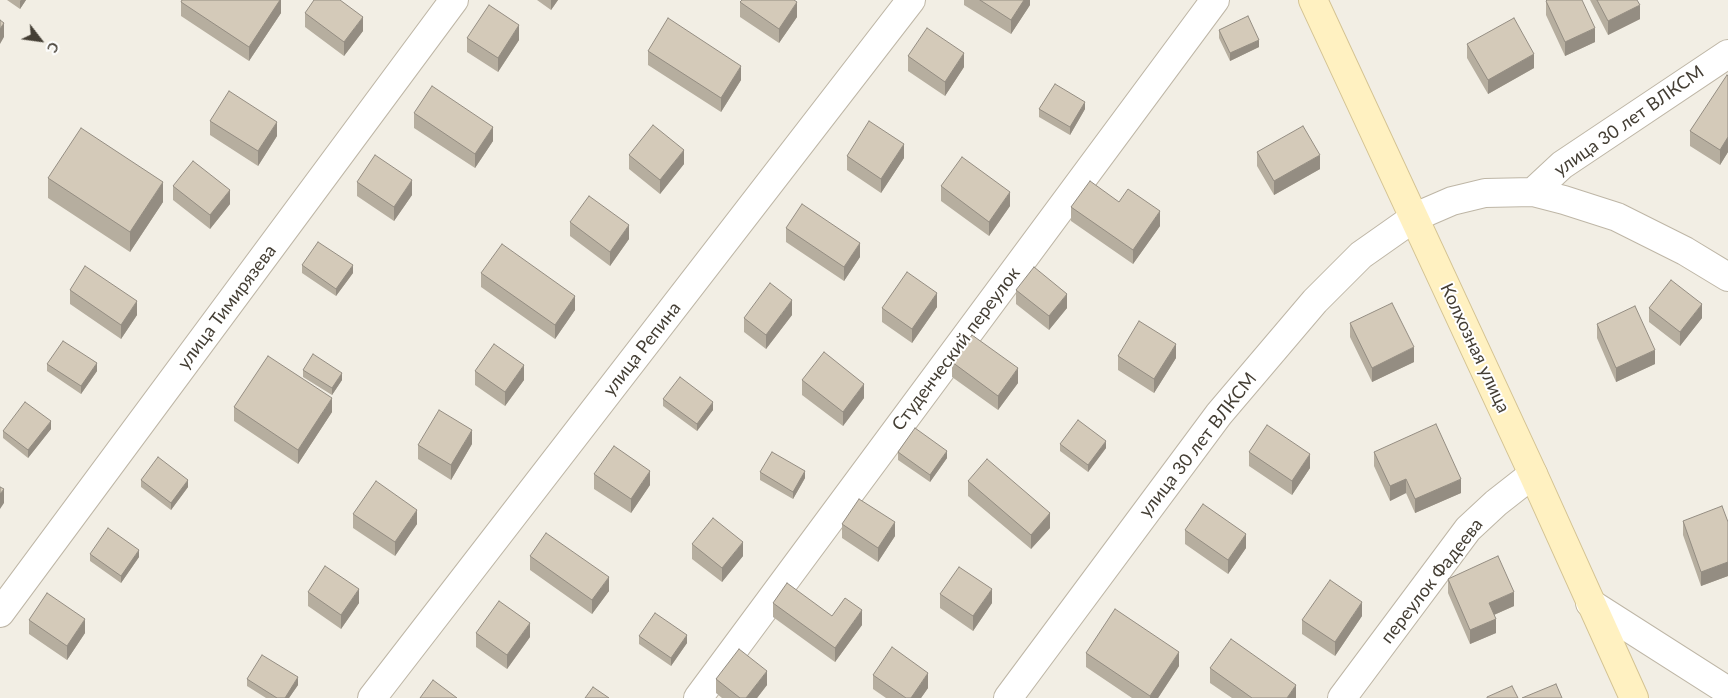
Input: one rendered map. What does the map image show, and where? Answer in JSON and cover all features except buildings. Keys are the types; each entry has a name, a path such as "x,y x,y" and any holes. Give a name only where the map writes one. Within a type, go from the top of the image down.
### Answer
{"main road":[{"name":"Колхозная улица","path":"1313,0 1534,474 1634,698"}],"street":[{"name":"улица Тимирязева","path":"0,614 454,0"},
{"name":"улица Репина","path":"372,698 911,0"},
{"name":"Студенческий переулок","path":"698,698 1215,0"},
{"name":"улица 30 лет ВЛКСМ","path":"1533,192 1562,164 1728,54"},
{"name":"улица 30 лет ВЛКСМ","path":"1008,698 1219,414 1315,301 1361,255 1414,217 1452,201 1485,194 1533,192 1617,217 1685,251 1728,277"},
{"name":"переулок Фадеева","path":"1342,698 1468,529 1496,503 1534,474"},
{"path":"1590,603 1728,690"}]}
